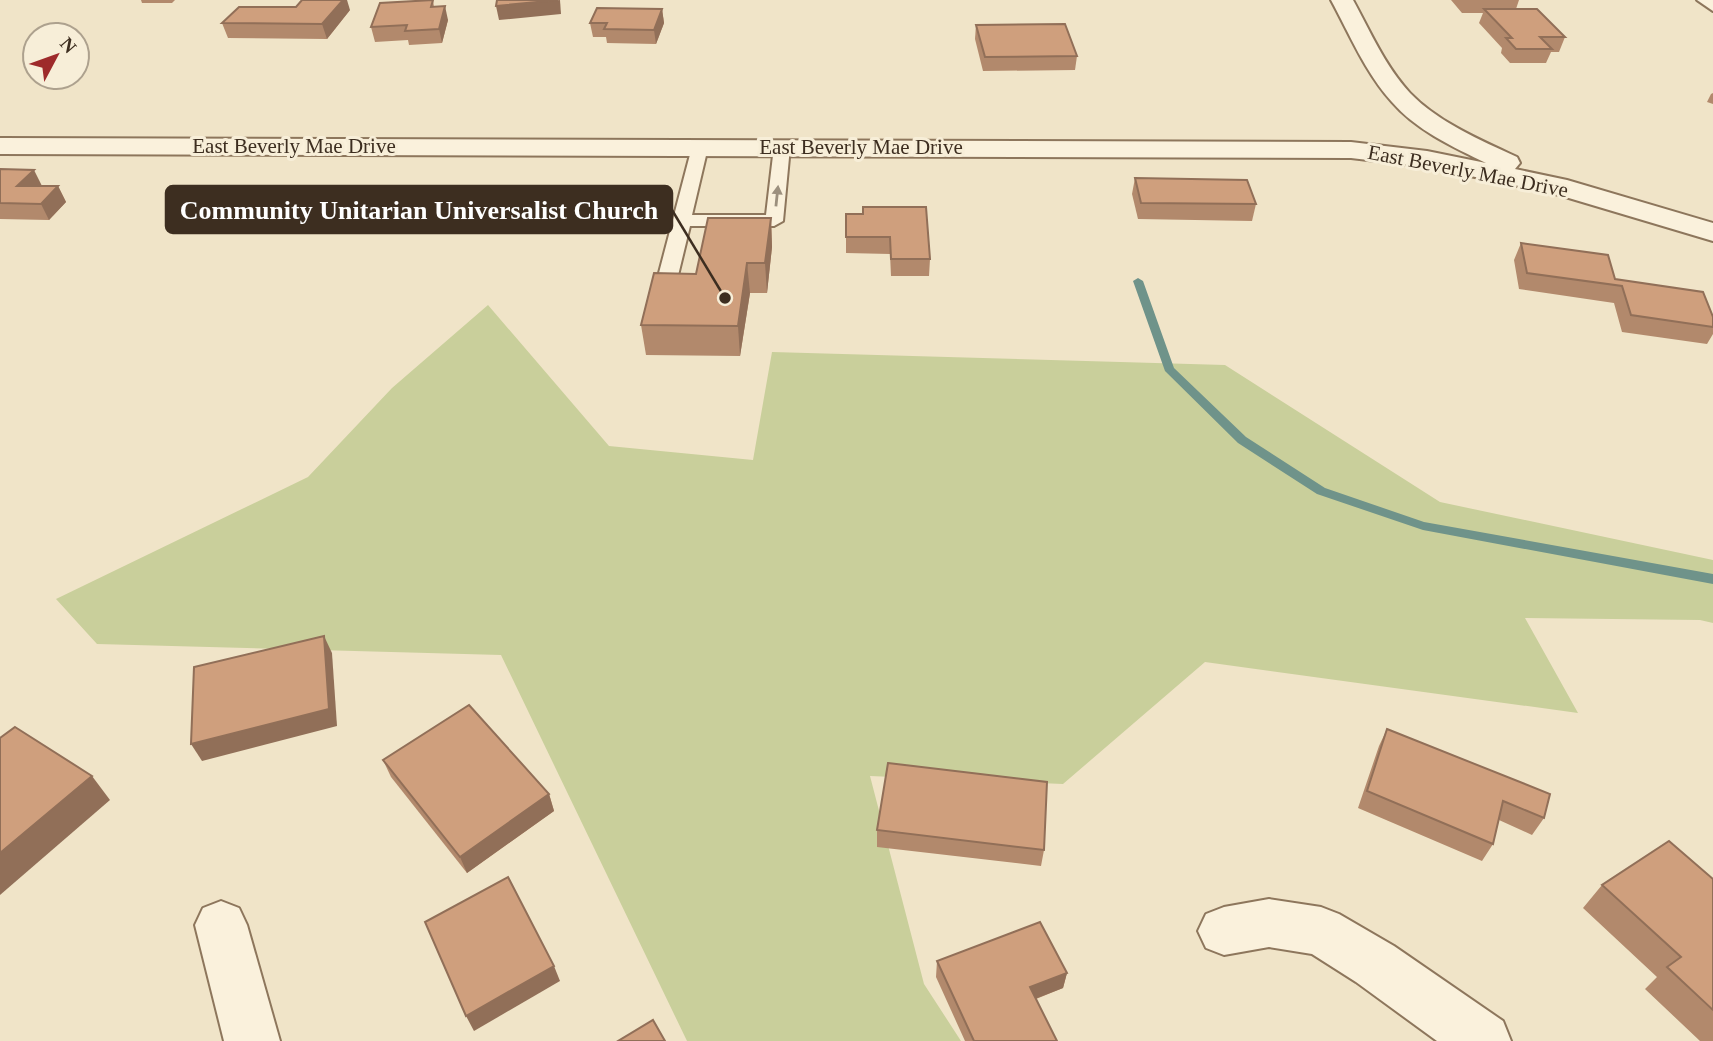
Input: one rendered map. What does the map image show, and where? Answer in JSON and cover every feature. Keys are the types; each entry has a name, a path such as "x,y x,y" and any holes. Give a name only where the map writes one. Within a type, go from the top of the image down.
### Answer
{"street":[{"path":"1342,0 1385,74 1399,122"},
{"path":"1350,150 1399,122 1489,154 1557,186"},
{"name":"East Beverly Mae Drive","path":"0,146 1350,150 1427,159 1557,186 1713,232"},
{"path":"1224,930 1269,923 1321,932 1375,964 1483,1041"},
{"path":"221,925 252,1041"}],"lane":[{"path":"1704,0 1713,7"},
{"path":"664,292 700,147"},
{"path":"682,220 774,220 782,147"}],"green space":[{"path":"488,305 609,446 753,460 772,352 1225,365 1440,502 1713,560 1713,623 1700,620 1525,618 1578,713 1205,662 1063,784 870,776 924,984 961,1041 687,1041 501,655 97,644 56,599 308,477 392,388"}],"building":[{"path":"302,0 343,0 322,24 222,23 239,7 296,7"},
{"path":"433,0 431,7 445,6 439,29 405,31 407,25 371,27 380,3"},
{"path":"497,0 558,0 496,6"},
{"path":"597,8 662,9 654,30 604,29 607,23 590,23"},
{"path":"1484,9 1537,9 1565,37 1540,37 1552,49 1516,49 1506,38 1512,38"},
{"path":"1065,24 1077,56 985,57 976,25"},
{"path":"0,169 34,170 17,186 58,186 41,204 0,203"},
{"path":"1135,178 1247,180 1256,204 1141,203"},
{"path":"863,207 926,207 930,259 891,259 890,237 846,237 846,214 863,214"},
{"path":"708,218 771,218 765,263 747,263 738,326 641,325 654,273 696,274"},
{"path":"1521,243 1608,255 1615,279 1703,292 1713,317 1713,327 1631,315 1622,286 1527,273"},
{"path":"324,636 329,709 191,744 194,667"},
{"path":"469,705 549,794 460,857 383,760"},
{"path":"15,727 92,776 0,853 0,738"},
{"path":"1387,729 1550,794 1544,818 1503,801 1493,844 1367,791"},
{"path":"888,763 1047,782 1044,850 877,830"},
{"path":"1669,841 1713,879 1713,1010 1667,967 1681,957 1602,885"},
{"path":"508,877 554,966 466,1016 425,922"},
{"path":"1040,922 1067,973 1030,987 1057,1041 974,1041 937,961"},
{"path":"653,1020 665,1041 618,1041"}],"waterway":[{"path":"1138,281 1169,369 1242,440 1321,491 1423,526 1713,579"}],"place":[{"name":"Community Unitarian Universalist Church","path":"725,298"}]}
